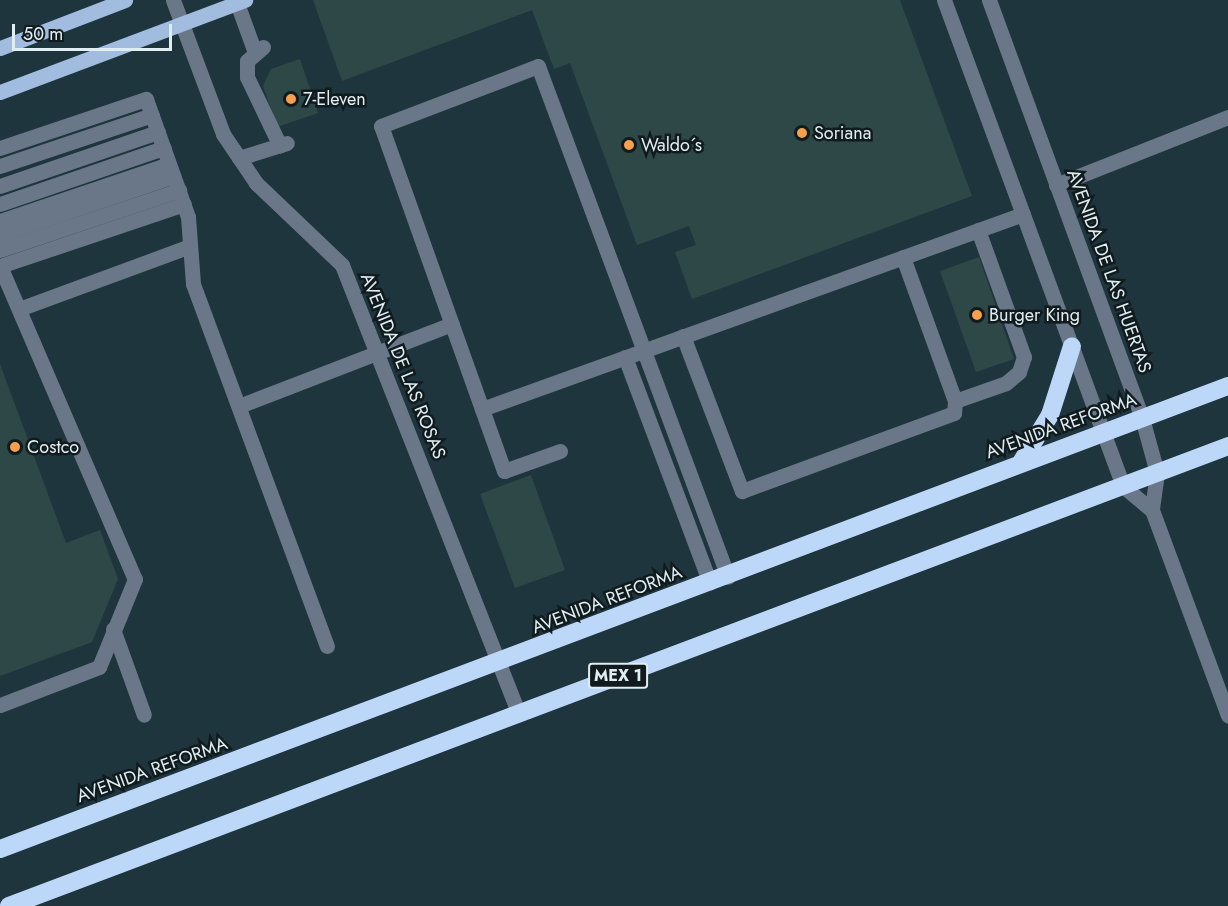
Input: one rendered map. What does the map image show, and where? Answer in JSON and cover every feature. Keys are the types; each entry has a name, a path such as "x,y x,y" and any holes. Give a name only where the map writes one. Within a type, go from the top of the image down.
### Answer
{"highway":[{"path":"1022,461 1050,415 1072,346"},
{"name":"AVENIDA REFORMA","path":"0,849 728,577 1022,461 1228,386"},
{"name":"MEX 1","path":"9,906 1228,446"}],"main road":[{"path":"0,48 125,0"},
{"path":"0,92 241,2"}],"street":[{"name":"AVENIDA DE LAS ROSAS","path":"173,0 223,134 256,183 342,265 519,714"},
{"path":"944,0 1123,486 1152,510 1228,715"},
{"name":"AVENIDA DE LAS HUERTAS","path":"989,0 1142,418 1157,473 1152,510"},
{"path":"239,158 285,144 247,77 247,61 259,48 241,2"},
{"path":"560,451 504,471 381,126 538,66 728,577"},
{"path":"0,148 146,99 176,183 190,246 193,284 327,646"},
{"path":"0,166 152,115"},
{"path":"1056,185 1228,117"},
{"path":"0,186 158,132"},
{"path":"0,204 164,148"},
{"path":"0,221 176,183"},
{"path":"0,235 176,183"},
{"path":"0,250 176,183"},
{"path":"0,705 99,667 135,579 0,266 176,183"},
{"path":"482,409 1023,214"},
{"path":"955,401 1006,383 1019,372 1024,357 978,230"},
{"path":"19,309 190,246"},
{"path":"683,336 742,491 904,433 950,416 955,401 903,257"},
{"path":"238,406 452,324"},
{"path":"625,357 710,583"},
{"path":"113,629 144,714"}],"building":[{"name":"Soriana","path":"313,0 900,0 972,196 692,299 675,252 696,245 689,226 637,245 570,63 554,69 532,10 342,81"},
{"name":"7-Eleven","path":"300,59 318,113 277,127 263,86 271,69"},
{"name":"Burger King","path":"979,257 1014,359 976,372 940,271"},
{"name":"Costco","path":"0,364 66,543 100,530 118,579 92,642 0,676"},
{"path":"531,475 565,570 515,588 480,494"}],"place":[{"name":"7-Eleven","path":"291,99"},
{"name":"Soriana","path":"802,133"},
{"name":"Waldo´s","path":"629,145"},
{"name":"Burger King","path":"977,315"},
{"name":"Costco","path":"15,447"}]}
